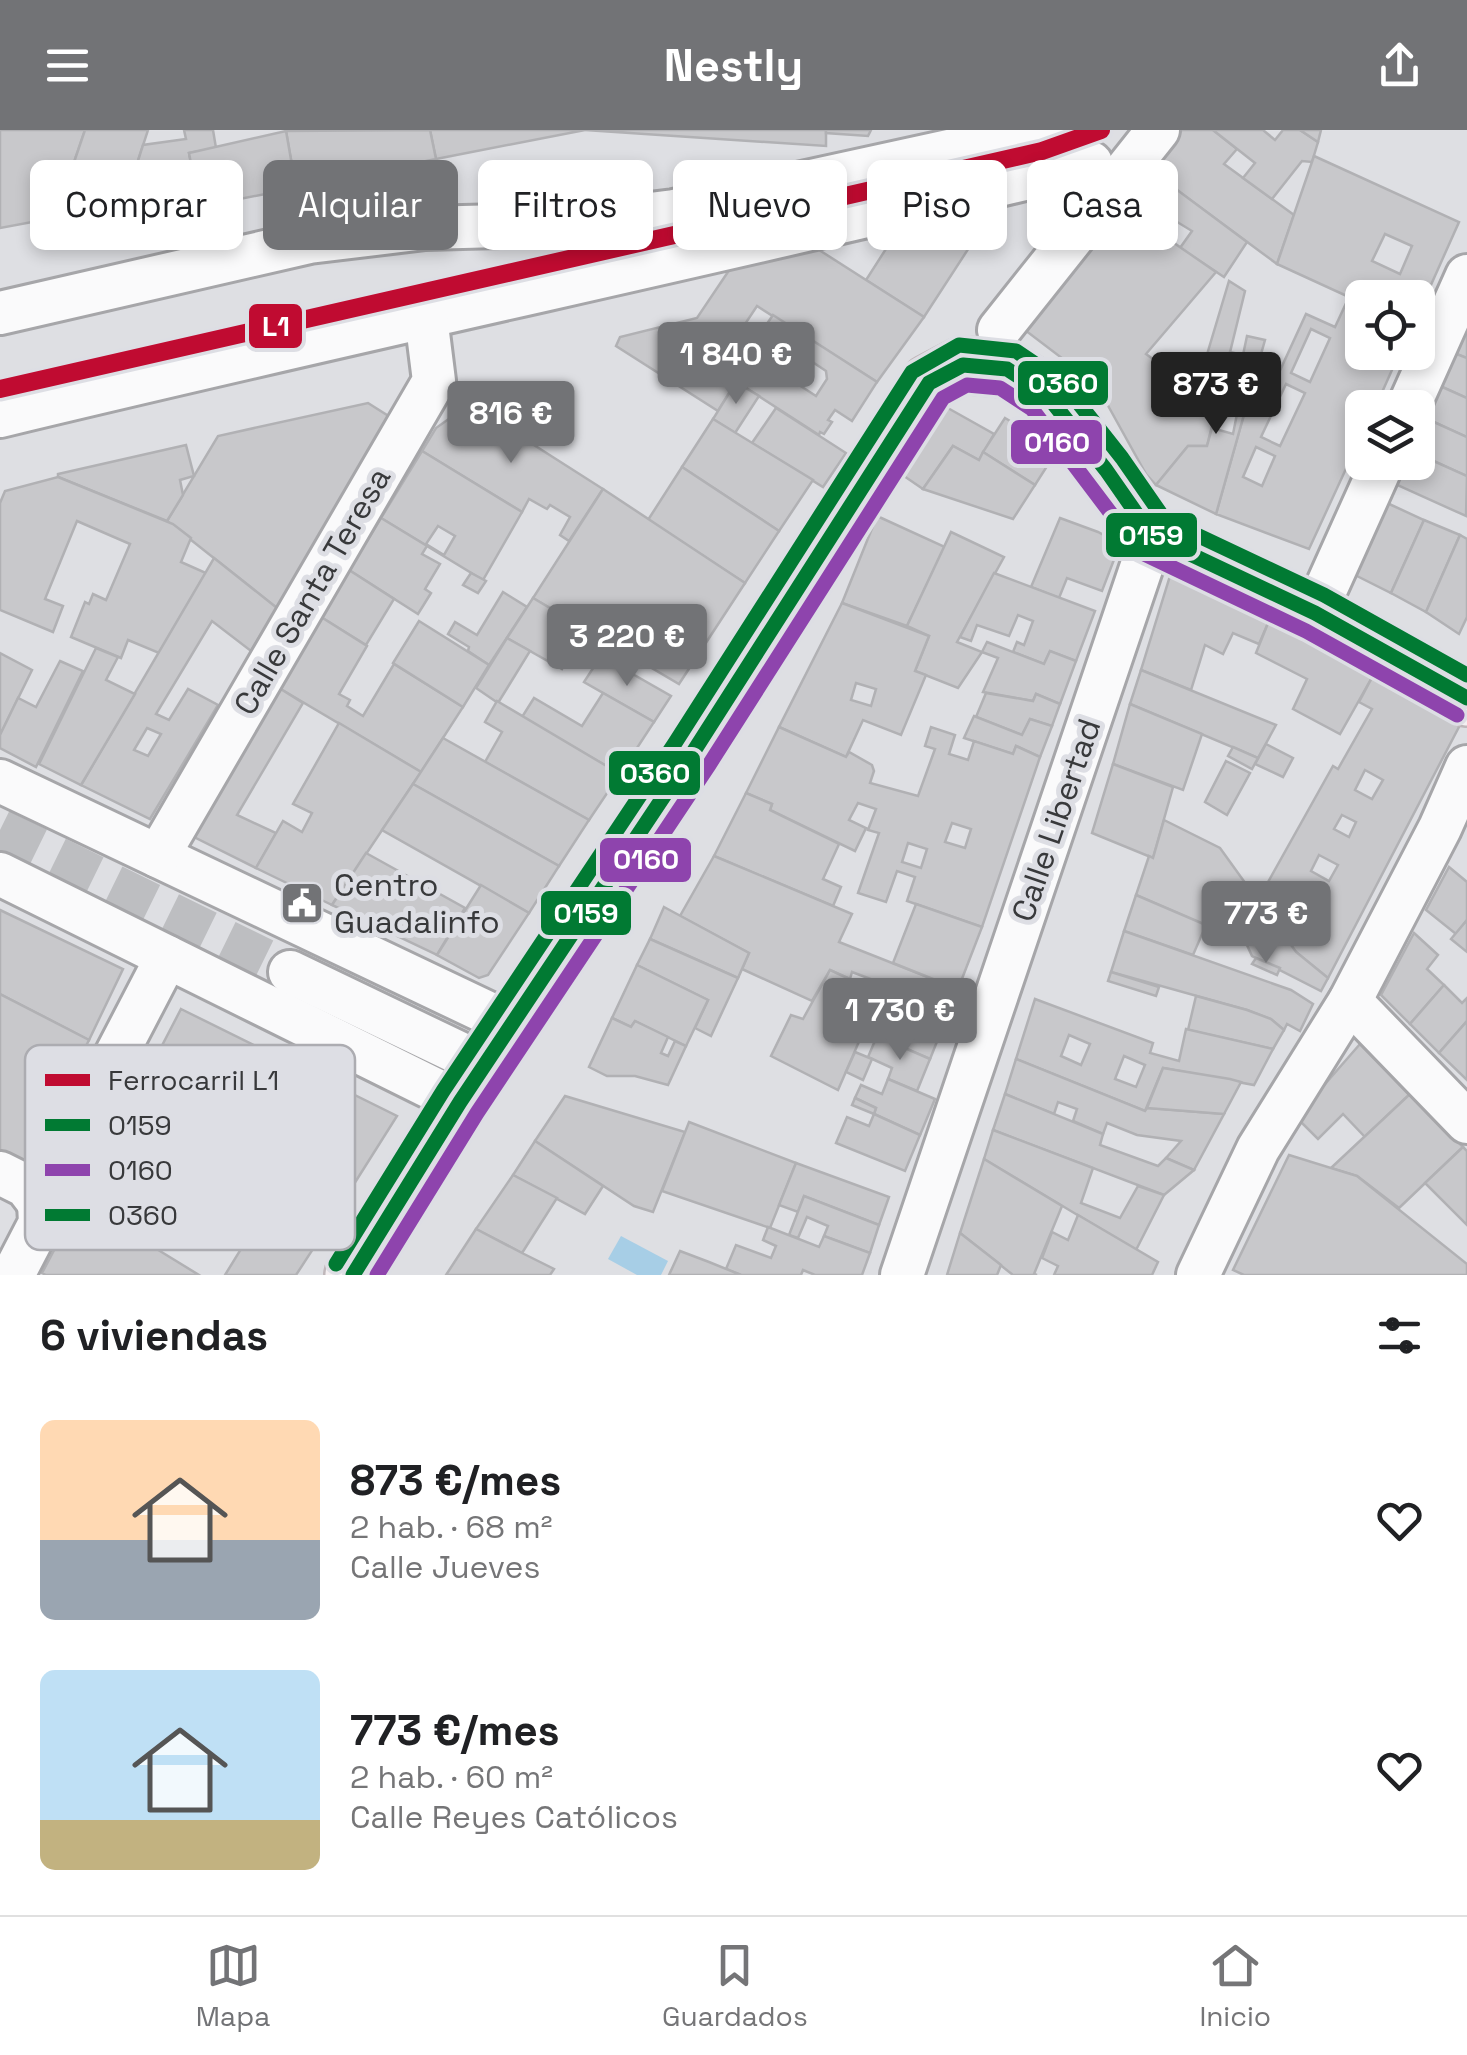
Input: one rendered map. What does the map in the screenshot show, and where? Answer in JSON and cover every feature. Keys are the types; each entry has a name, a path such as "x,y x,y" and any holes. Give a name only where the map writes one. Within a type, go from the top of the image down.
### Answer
{"main road":[{"path":"353,1275 485,1064 692,754 929,383 981,347 1006,369 1046,394 1152,536 1315,614 1467,698"}],"street":[{"path":"0,313 309,242 425,228 570,224 674,212 969,139 1045,130"},
{"path":"981,347 1158,130"},
{"path":"981,347 1086,147"},
{"path":"0,416 426,317 1086,147"},
{"path":"1416,390 1467,276"},
{"name":"Calle Santa Teresa","path":"158,856 434,381 426,317"},
{"path":"1315,614 1375,480"},
{"name":"Calle Libertad","path":"902,1275 1152,536"},
{"path":"1198,1275 1258,1149 1453,840 1467,767"},
{"path":"0,781 158,856 485,1064"},
{"path":"0,874 166,957 485,1064"},
{"path":"120,1045 166,957"},
{"path":"290,972 485,1064"},
{"path":"1350,1001 1467,1122"},
{"path":"0,1173 25,1186"},
{"path":"12,1275 25,1250"}],"water":[{"path":"621,1236 668,1261 661,1275 637,1275 608,1259"}],"building":[{"path":"0,130 85,130 75,160 30,160 30,222 0,228"},
{"path":"85,130 148,130 138,160 75,160"},
{"path":"184,130 213,130 216,148 189,153 190,160 138,160 143,145 186,139"},
{"path":"430,130 585,130 436,159"},
{"path":"430,130 436,159 291,160 286,131"},
{"path":"585,130 826,130 826,146"},
{"path":"826,130 871,130 868,136"},
{"path":"1182,130 1213,130 1237,149 1224,164 1294,215 1277,264 1178,191 1178,160 1154,160"},
{"path":"1213,130 1263,130 1275,140 1283,130 1300,130 1318,142 1312,162 1302,161 1272,199 1243,178 1255,163"},
{"path":"1300,130 1321,130 1318,142"},
{"path":"286,131 291,160 263,160 263,194 243,198 243,160 190,160 189,153"},
{"path":"1314,156 1459,222 1433,280 1345,280 1345,295 1277,264","holes":["1385,234 1412,246 1400,274 1372,261"]},
{"path":"1178,191 1247,242 1224,277 1180,248 1192,231 1178,222"},
{"path":"1178,246 1216,272 1146,354 1164,367 1160,373 1194,398 1229,281 1245,291 1207,446 1188,446 1156,485 1096,384 1017,324 1079,250 1178,250"},
{"path":"819,250 924,317 877,382 757,306 745,324 761,333 739,367 724,359 715,372 728,382 736,382 718,411 616,346 620,337 697,318 736,260"},
{"path":"885,250 968,250 924,317 866,280"},
{"path":"1345,306 1345,370 1392,370 1383,390 1345,390 1345,471 1309,549 1216,514 1257,368 1277,377 1306,314 1335,327","holes":["1311,329 1330,338 1310,382 1291,373","1286,384 1305,393 1280,446 1261,437","1256,447 1275,456 1262,486 1243,477"]},
{"path":"773,315 877,382 852,421 835,410 828,420 832,422 819,435 732,379 742,362 760,374 780,342 762,331","holes":["814,363 826,371 827,379 816,396 799,385"]},
{"path":"1467,324 1467,358 1454,353"},
{"path":"1247,336 1265,340 1216,514 1156,485 1188,446 1207,446 1212,428 1233,434 1237,414 1216,408 1230,352 1243,355"},
{"path":"1454,353 1467,358 1467,398 1440,386"},
{"path":"736,382 759,396 735,433 713,419"},
{"path":"1440,386 1467,398 1467,437 1435,423 1435,397"},
{"path":"465,401 603,489 569,541 560,535 570,517 529,499 522,512 422,451 436,428 460,411"},
{"path":"368,403 390,417 277,608 167,521 218,436"},
{"path":"946,407 994,434 979,460 953,446 923,489 901,474"},
{"path":"776,408 846,453 823,487 752,443"},
{"path":"1005,418 1058,449 1035,485 983,452"},
{"path":"713,419 813,480 779,531 682,467"},
{"path":"1435,423 1467,437 1467,476 1435,462"},
{"path":"186,445 194,476 180,480 183,495 167,521 58,477 58,474"},
{"path":"953,446 979,460 983,452 1035,485 1013,519 923,489"},
{"path":"422,451 522,512 483,580 381,518","holes":["438,526 455,536 444,555 426,544"]},
{"path":"1435,462 1467,476 1466,516 1395,484 1397,480 1435,480"},
{"path":"682,467 779,531 745,583 648,520"},
{"path":"58,477 173,524 191,538 181,562 206,573 159,653 128,640 121,658 71,637 85,602 89,604 93,594 106,600 130,544 77,521 45,599 63,606 53,632 0,610 0,503 5,491"},
{"path":"603,489 745,583 679,684 533,598"},
{"path":"1387,503 1424,520 1391,593 1355,575"},
{"path":"877,516 945,547 907,626 842,603"},
{"path":"381,518 427,546 422,554 440,564 425,589 431,593 418,614 349,570"},
{"path":"1060,518 1120,544 1102,591 1067,578 1059,598 1031,587"},
{"path":"1424,520 1460,535 1426,612 1391,593"},
{"path":"951,532 1004,557 957,642 982,652 958,688 915,671 929,636 907,626"},
{"path":"1460,535 1467,539 1467,617 1459,634 1426,612"},
{"path":"214,558 277,608 251,651 212,621 156,714 169,720 188,689 218,705 150,819 81,785","holes":["147,728 161,734 148,756 134,750"]},
{"path":"349,570 394,599 366,645 321,617"},
{"path":"471,573 486,581 478,593 463,585"},
{"path":"994,573 1095,611 1076,661 1050,651 1044,664 1013,652 1017,642 1024,645 1033,621 1018,615 1009,636 977,625 971,641 960,637"},
{"path":"1170,576 1271,616 1259,644 1233,633 1223,654 1205,645 1191,690 1141,670"},
{"path":"503,592 527,607 489,665 448,634 455,622 477,635"},
{"path":"533,598 570,620 553,645 569,656 562,669 507,638"},
{"path":"842,603 929,636 915,671 926,675 901,735 863,720 846,757 779,727","holes":["856,683 876,689 871,706 851,700"]},
{"path":"1271,616 1375,672 1340,734 1293,709 1307,679 1256,653"},
{"path":"321,617 367,646 339,694 350,700 347,706 363,716 394,664 463,707 421,772 279,688"},
{"path":"419,621 489,665 463,707 393,663"},
{"path":"507,638 530,651 498,703 476,688"},
{"path":"987,642 1044,664 1050,651 1076,661 1060,704 1036,694 1033,701 983,692 998,658 982,652"},
{"path":"96,648 118,657 106,680 135,694 81,785 39,764"},
{"path":"0,653 32,670 0,735"},
{"path":"601,656 671,696 654,722 584,682"},
{"path":"60,661 83,671 36,767 0,748 0,735 18,698 36,707"},
{"path":"1141,670 1276,725 1258,758 1130,704"},
{"path":"1375,672 1460,725 1328,978 1296,952 1258,900 1333,766 1338,769 1372,709 1359,702","holes":["1365,770 1383,780 1372,799 1355,790","1342,815 1356,822 1349,837 1334,829","1319,855 1338,865 1329,881 1311,871","1294,900 1310,908 1301,925 1286,916"]},
{"path":"279,688 303,703 237,815 276,833 256,868 190,835"},
{"path":"603,693 654,722 620,774 522,717 534,698 582,726"},
{"path":"986,693 1033,701 1036,694 1060,704 1052,726 1030,719 1022,735 976,717"},
{"path":"497,701 620,774 589,820 485,762 502,732 485,722"},
{"path":"1130,704 1202,734 1183,790 1113,764"},
{"path":"974,716 1022,735 1030,719 1052,726 1040,757 1016,746 1013,754 964,738"},
{"path":"339,723 421,772 332,905 256,868 283,821 302,832 312,813 293,804"},
{"path":"779,727 846,757 849,752 872,765 870,783 918,796 935,749 925,746 931,727 955,735 949,754 968,760 974,741 1013,754 1016,746 1040,757 982,927 907,901 915,877 897,871 886,902 858,893 879,833 868,830 876,809 858,803 849,820 866,828 855,851 770,810 772,804 746,793","holes":["952,823 971,829 965,848 945,842","908,843 927,849 921,868 902,862"]},
{"path":"443,738 589,820 559,866 413,784"},
{"path":"1266,744 1293,758 1283,777 1255,764"},
{"path":"1233,747 1258,758 1252,769 1228,756"},
{"path":"1226,761 1250,773 1227,815 1205,802"},
{"path":"1113,764 1173,787 1153,858 1092,833"},
{"path":"413,784 559,866 529,913 382,830"},
{"path":"746,793 772,804 770,810 839,844 823,879 841,887 833,906 714,856"},
{"path":"1164,820 1220,848 1251,891 1239,910 1244,917 1261,903 1296,952 1328,978 1321,991 1252,956 1246,943 1136,895"},
{"path":"366,853 465,908 437,955 332,905"},
{"path":"714,856 852,914 839,942 958,989 930,1059 883,1039 891,1019 873,1012 880,993 873,989 876,981 852,972 850,979 830,970 812,1001 742,969 749,953 680,916"},
{"path":"1449,867 1467,882 1467,920 1456,934 1426,910"},
{"path":"481,885 529,913 488,975 479,978 437,955"},
{"path":"1136,895 1206,925 1193,955 1124,931"},
{"path":"916,904 982,927 958,989 893,963"},
{"path":"664,907 749,953 738,978 650,939"},
{"path":"0,910 123,969 89,1040 0,994"},
{"path":"1467,920 1467,952 1451,939"},
{"path":"1124,931 1291,990 1313,1004 1300,1031 1287,1024 1284,1030 1271,1019 1247,1010 1111,972"},
{"path":"1414,933 1438,955 1427,969 1444,985 1410,1024 1381,995"},
{"path":"650,939 738,978 711,1036 695,1028 708,1000 637,965"},
{"path":"1256,958 1280,968 1277,975 1252,964"},
{"path":"637,965 708,1000 686,1046 635,1021 631,1027 612,1018"},
{"path":"830,970 880,993 838,1090 771,1056 791,1015 803,1019"},
{"path":"1111,972 1159,987 1156,996 1108,981"},
{"path":"1444,985 1462,1003 1467,998 1467,1021 1439,1053 1410,1024"},
{"path":"0,994 89,1040 86,1045 25,1045 25,1167 0,1157"},
{"path":"1196,996 1271,1019 1284,1030 1273,1049 1188,1030"},
{"path":"1035,999 1153,1043 1150,1053 1179,1061 1186,1029 1273,1049 1254,1085 1163,1068 1145,1111 1016,1059","holes":["1069,1035 1090,1044 1081,1065 1061,1056","1124,1056 1145,1065 1136,1087 1115,1079"]},
{"path":"181,1009 254,1045 162,1045"},
{"path":"612,1018 631,1027 635,1021 668,1037 661,1053 668,1056 675,1041 686,1046 668,1085 635,1076 607,1076 589,1067"},
{"path":"1467,1021 1467,1080 1439,1053"},
{"path":"877,1036 930,1059 917,1091 888,1079 892,1068 868,1057"},
{"path":"1360,1044 1410,1094 1365,1137 1343,1114 1318,1139 1299,1120"},
{"path":"855,1052 872,1059 863,1080 846,1072"},
{"path":"1016,1059 1145,1111 1147,1108 1224,1114 1194,1170 1166,1158 1181,1141 1137,1135 1107,1123 1103,1134 1073,1121 1077,1109 1058,1102 1054,1114 1005,1094"},
{"path":"1163,1068 1241,1082 1224,1114 1147,1108"},
{"path":"888,1079 935,1099 920,1135 874,1114 876,1108 855,1098 861,1085 882,1094"},
{"path":"1005,1094 1103,1134 1100,1145 1158,1166 1166,1158 1194,1170 1164,1195 993,1130"},
{"path":"1410,1094 1463,1147 1399,1208 1357,1176 1331,1168"},
{"path":"355,1095 397,1116 355,1182"},
{"path":"565,1096 685,1132 653,1212 634,1206 535,1141"},
{"path":"855,1098 876,1108 874,1114 852,1105"},
{"path":"874,1114 920,1135 905,1171 836,1143 847,1117 869,1126"},
{"path":"689,1122 796,1163 770,1228 662,1191"},
{"path":"993,1130 1093,1168 1081,1203 1120,1218 1138,1186 1164,1195 1136,1250 984,1159"},
{"path":"535,1141 603,1186 585,1214 513,1175"},
{"path":"1463,1147 1467,1151 1467,1225 1425,1183"},
{"path":"1289,1155 1357,1176 1467,1264 1467,1275 1244,1275 1233,1270"},
{"path":"984,1159 1062,1206 1034,1274 1037,1275 1013,1275 960,1233"},
{"path":"796,1163 889,1197 879,1225 804,1196 798,1212 779,1205"},
{"path":"513,1175 557,1198 522,1253 476,1229"},
{"path":"804,1196 879,1225 870,1253 824,1236 828,1226 807,1217 798,1238 789,1235"},
{"path":"1078,1215 1158,1262 1152,1275 1054,1275 1058,1266 1042,1258 1052,1232 1068,1240"},
{"path":"768,1227 819,1247 824,1236 870,1253 862,1275 815,1275 803,1270 801,1275 741,1275 726,1269 736,1245 771,1258 776,1246 763,1240"},
{"path":"476,1229 554,1269 550,1275 446,1275"},
{"path":"960,1233 1001,1265 997,1275 947,1275"},
{"path":"54,1250 157,1250 199,1275 46,1275 42,1273"},
{"path":"240,1250 312,1250 296,1275 225,1275"},
{"path":"680,1251 709,1262 741,1275 669,1275"}],"tunnel":[{"path":"0,830 290,972"}],"rail line":[{"name":"L1","path":"0,389 1042,151 1101,130"}],"transit line":[{"name":"0360","path":"355,1233 443,1091 675,743 912,372 959,345 1016,351 1062,382 1165,520 1324,595 1467,675"},
{"name":"0159","path":"353,1275 460,1102 692,754 929,383 963,365 1007,369 1046,394 1152,536 1315,613 1467,698"},
{"name":"0160","path":"377,1275 477,1113 709,765 943,398 967,385 1000,388 1032,409 1140,552 1306,631 1457,715"},
{"name":"0360","path":"336,1264 345,1250"}],"place":[{"name":"Centro Guadalinfo","path":"302,903"}]}
